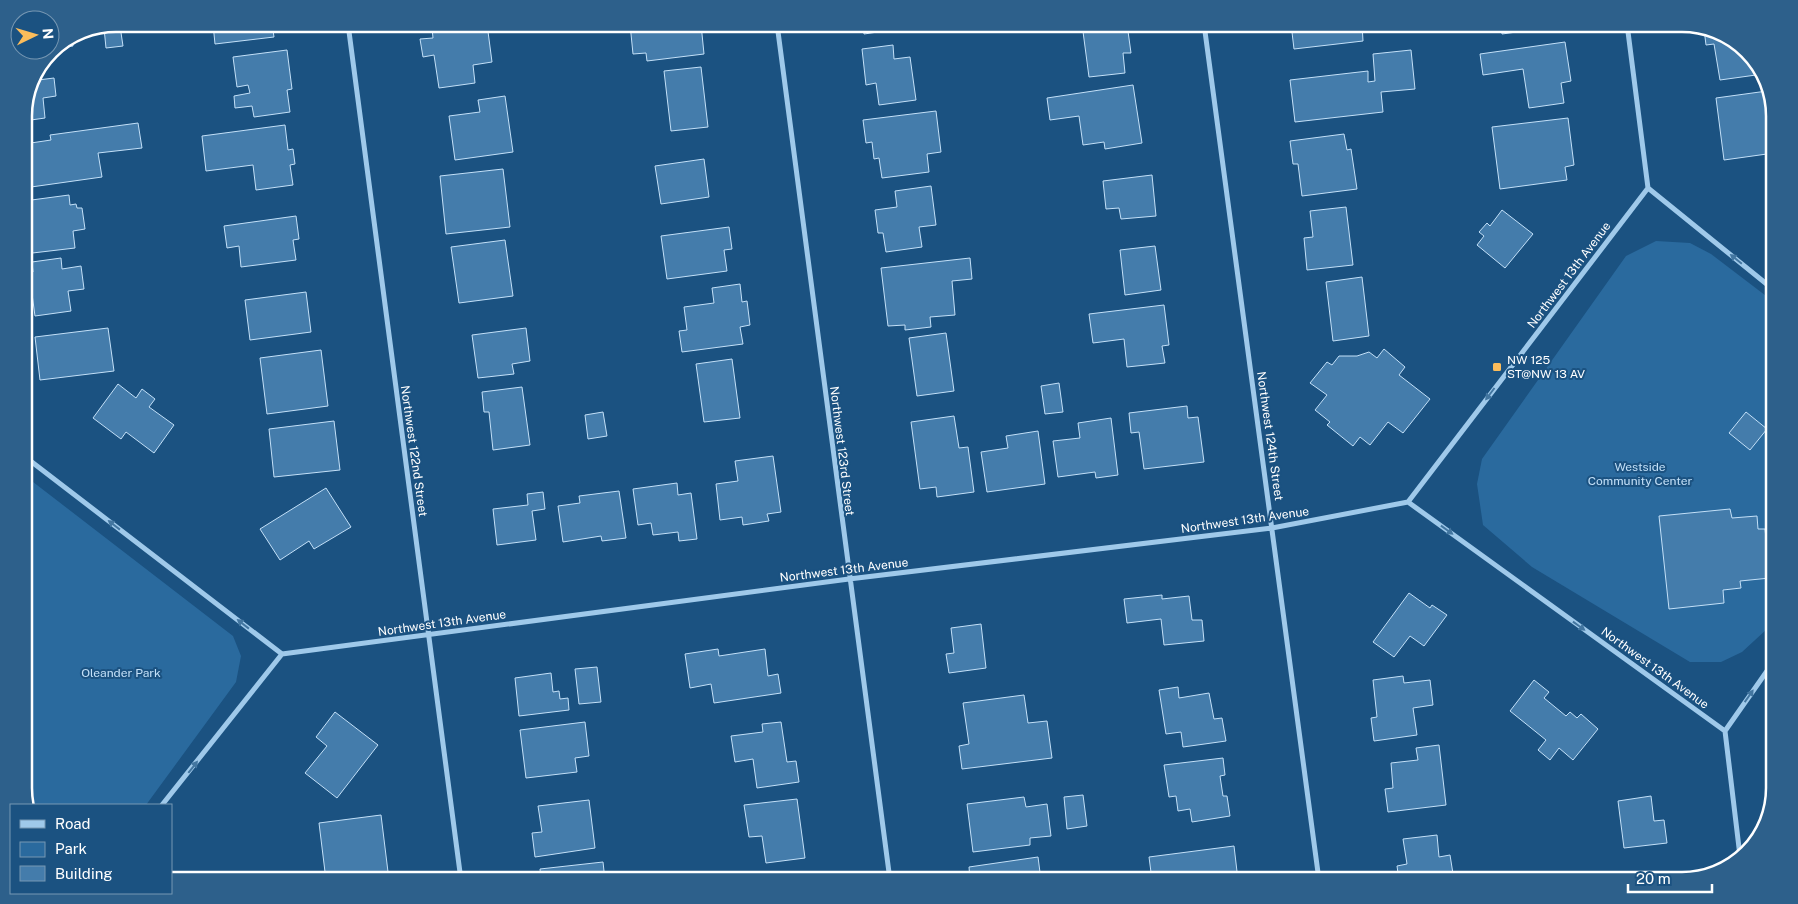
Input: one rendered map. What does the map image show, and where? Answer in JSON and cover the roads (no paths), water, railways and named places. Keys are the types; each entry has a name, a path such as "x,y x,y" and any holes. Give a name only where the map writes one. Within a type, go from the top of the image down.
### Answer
{"street":[{"name":"Northwest 122nd Street","path":"349,32 460,872"},
{"name":"Northwest 123rd Street","path":"778,32 889,872"},
{"name":"Northwest 124th Street","path":"1205,32 1318,872"},
{"path":"1629,32 1648,188 1765,283"},
{"name":"Northwest 13th Avenue","path":"282,654 849,579 1272,528 1408,502 1648,188"},
{"path":"33,463 282,654 163,804"},
{"name":"Northwest 13th Avenue","path":"1408,502 1724,731"},
{"path":"1739,849 1724,731 1766,672"}],"place":[{"name":"NW 125 ST@NW 13 AV","path":"1497,367"}],"park label":[{"name":"Westside Community Center","path":"1640,474"},
{"name":"Oleander Park","path":"121,673"}]}
